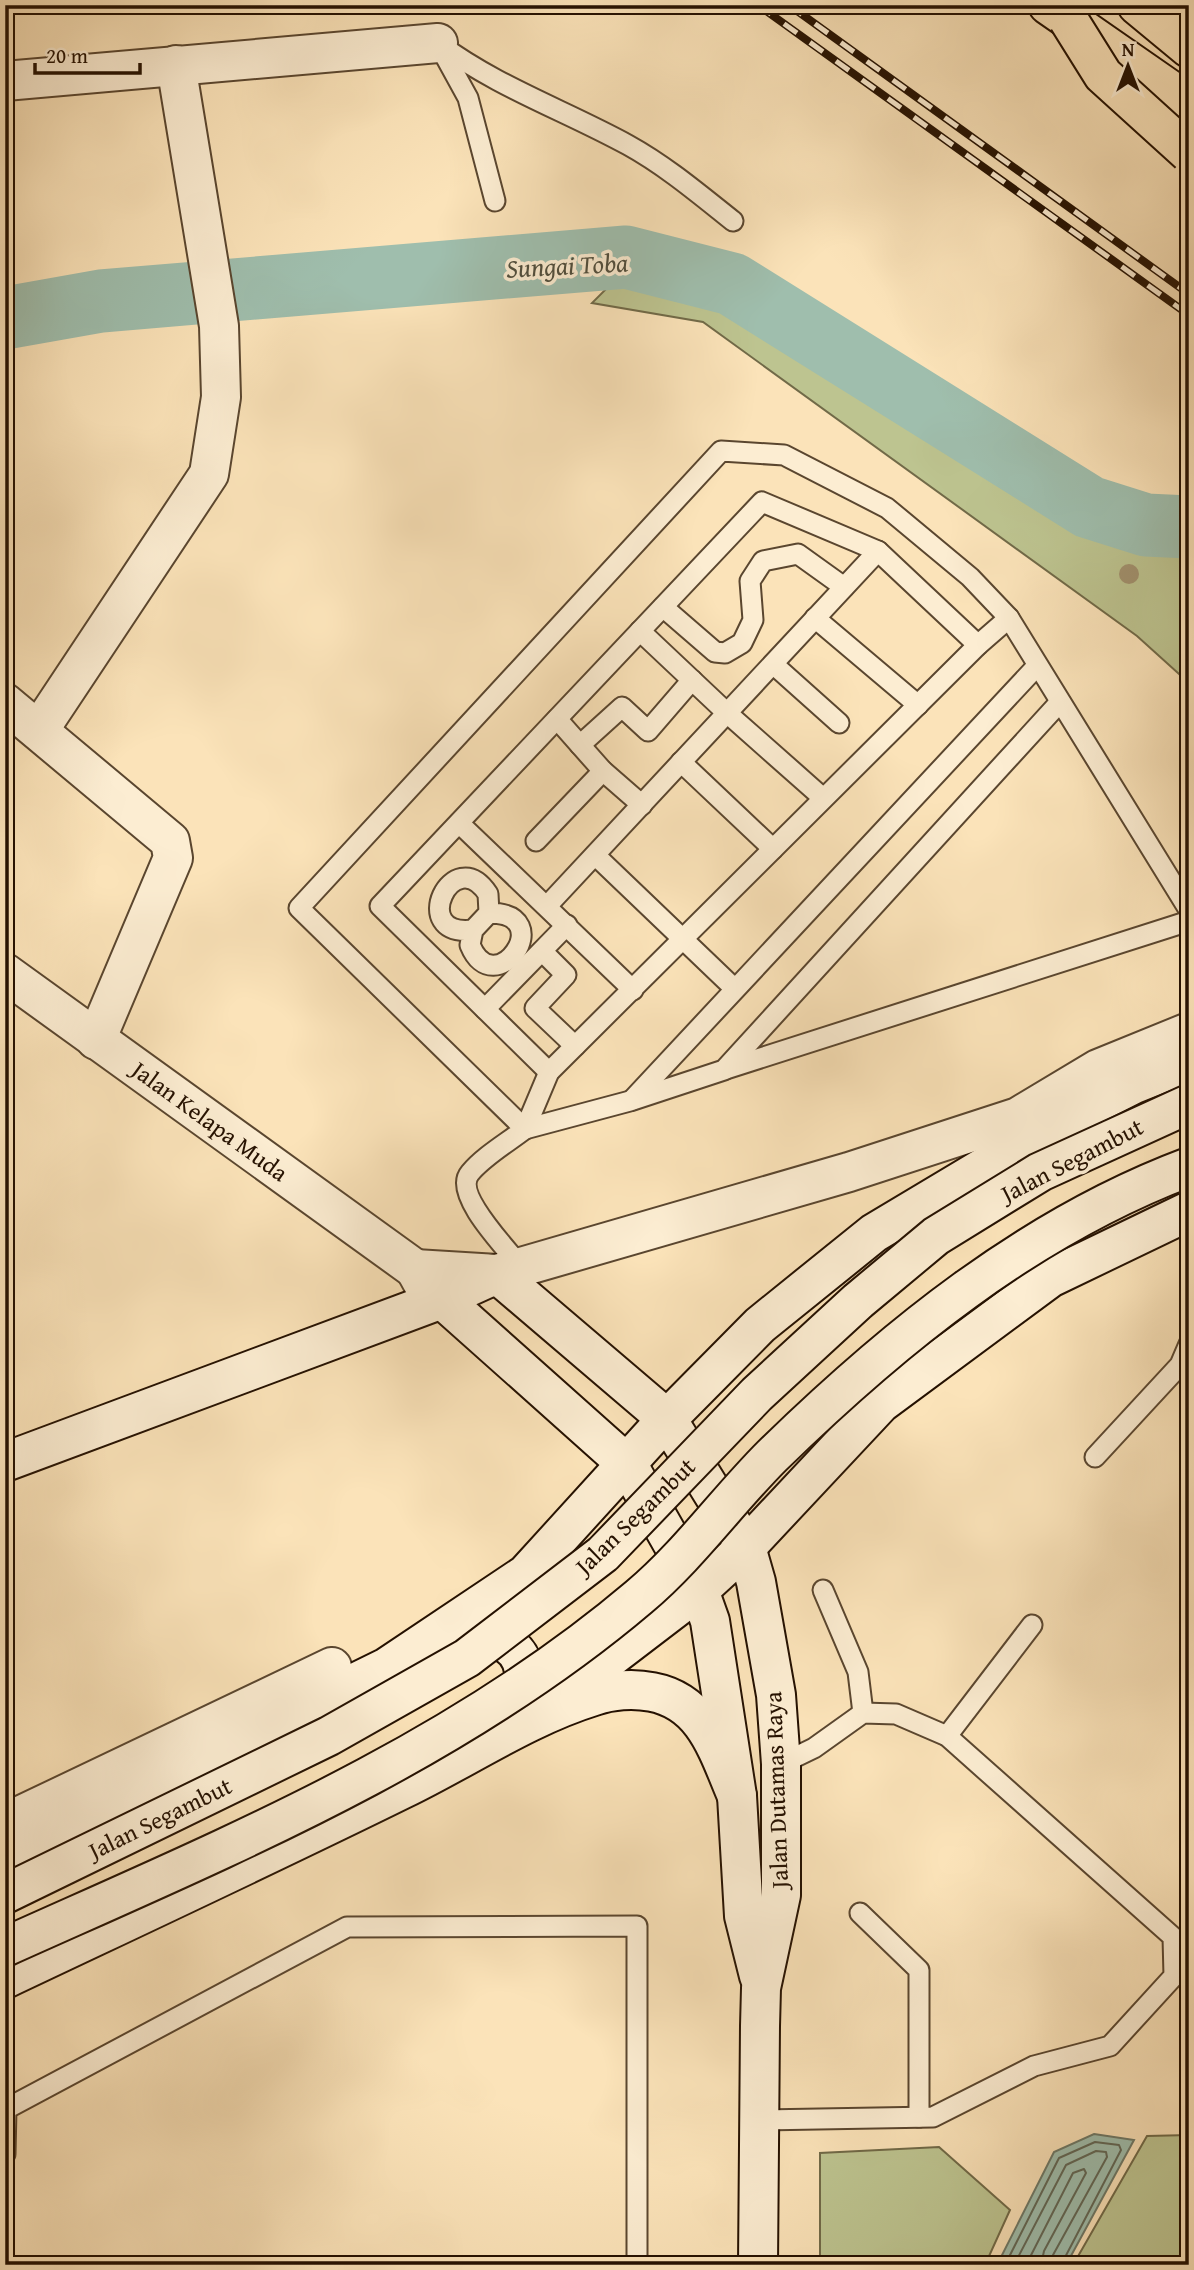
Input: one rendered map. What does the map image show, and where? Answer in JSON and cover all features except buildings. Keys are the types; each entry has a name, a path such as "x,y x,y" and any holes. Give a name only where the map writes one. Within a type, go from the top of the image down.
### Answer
{"highway":[{"path":"1137,5 1189,48"},
{"path":"1052,10 1189,103"},
{"path":"1052,10 1104,75 1189,153"}],"main road":[{"path":"5,81 438,43"},
{"path":"39,730 209,474 220,397 219,326 210,258 176,65"},
{"path":"5,703 170,841 174,848 173,858 96,1040"},
{"name":"Jalan Kelapa Muda","path":"5,973 415,1269 426,1289 442,1299"},
{"path":"5,1462 442,1299 509,1271 849,1172 1017,1117 1098,1069 1189,1032"},
{"path":"387,1667 526,1574 628,1465 667,1419 760,1325 874,1233 1063,1120 1135,1084 1189,1062"},
{"name":"Jalan Segambut","path":"5,1894 329,1736 467,1658 603,1555 757,1394 858,1301 936,1236 1040,1172 1189,1104"},
{"path":"5,1947 237,1842 389,1767 522,1686 641,1596 771,1457 864,1372 954,1297 1045,1236 1189,1167"},
{"path":"518,1728 699,1590 746,1547 881,1403 1050,1278 1189,1211"},
{"path":"415,1269 509,1271"},
{"name":"Jalan Dutamas Raya","path":"509,1271 667,1419 746,1547 756,1582 776,1695 781,1764 781,1895 761,1988 758,2265"},
{"name":"Jalan Dutamas Raya","path":"442,1299 628,1465 699,1590 710,1621 737,1796 744,1916 761,1988"},
{"path":"703,1381 697,1419 709,1457 722,1472 747,1487 776,1494 795,1492"},
{"path":"5,1856 387,1667 457,1638 482,1635 510,1643 522,1658 525,1672 522,1704 480,1747"},
{"path":"5,1823 332,1667"},
{"path":"5,1979 409,1787 518,1728 595,1695 615,1691 650,1691 678,1699 711,1734 737,1796"}],"lane":[{"path":"1052,10 1189,134"},
{"path":"438,43 468,98 495,201"},
{"path":"438,43 470,66 516,92 628,145 678,177 733,220"},
{"path":"525,1129 299,908 721,451 784,455 887,508 970,577 1009,618 1189,910"},
{"path":"549,1072 380,906 762,502 878,551 978,645"},
{"path":"514,921 595,855 878,551"},
{"path":"663,607 715,652 725,653 741,643 753,620 750,581 763,561 798,554 844,587"},
{"path":"815,618 918,705"},
{"path":"525,1129 549,1072 978,645 1009,618"},
{"path":"640,631 823,798"},
{"path":"773,664 839,723"},
{"path":"631,1101 1037,666"},
{"path":"580,745 622,707 648,731 692,680"},
{"path":"724,1070 1060,702"},
{"path":"557,719 603,771 642,805"},
{"path":"681,762 773,849"},
{"path":"536,841 603,771"},
{"path":"458,823 542,900 633,990"},
{"path":"595,855 735,989"},
{"path":"484,887 504,865"},
{"path":"472,930 455,929 445,922 439,903 445,888 460,880 477,882 484,887 491,903 489,913 472,930 470,945 479,959 495,965 517,954 521,937 514,921 499,913 489,913"},
{"path":"509,1271 469,1201 465,1187 468,1175 525,1129 631,1101 1189,921"},
{"path":"422,947 445,922"},
{"path":"485,1009 567,925"},
{"path":"542,951 566,975 535,1008 575,1046"},
{"path":"457,982 479,959"},
{"path":"1095,1457 1180,1365 1189,1345"},
{"path":"823,1590 858,1672 863,1713"},
{"path":"947,1736 1032,1625"},
{"path":"759,2120 933,2117 1034,2066 1110,2046 1174,1976 1173,1937 947,1736 896,1714 863,1713 814,1748 781,1764"},
{"path":"860,1913 919,1970 919,2117"},
{"path":"5,2154 6,2109 347,1927 638,1926 637,2265"}],"green space":[{"path":"619,276 735,303 1063,516 1189,555 1189,683 1137,636 703,322 592,303"},
{"path":"1189,2135 1189,2265 1073,2265 1147,2136"},
{"path":"939,2147 1010,2210 985,2265 820,2265 820,2153"}],"water":[{"path":"1094,2134 1134,2140 1066,2265 997,2265 1054,2152"}],"waterway":[{"name":"Sungai Toba","path":"5,318 101,301 626,257 732,284 1089,507 1146,525 1189,527"}],"railway":[{"path":"758,5 1189,315"},
{"path":"789,5 1189,294"}]}
